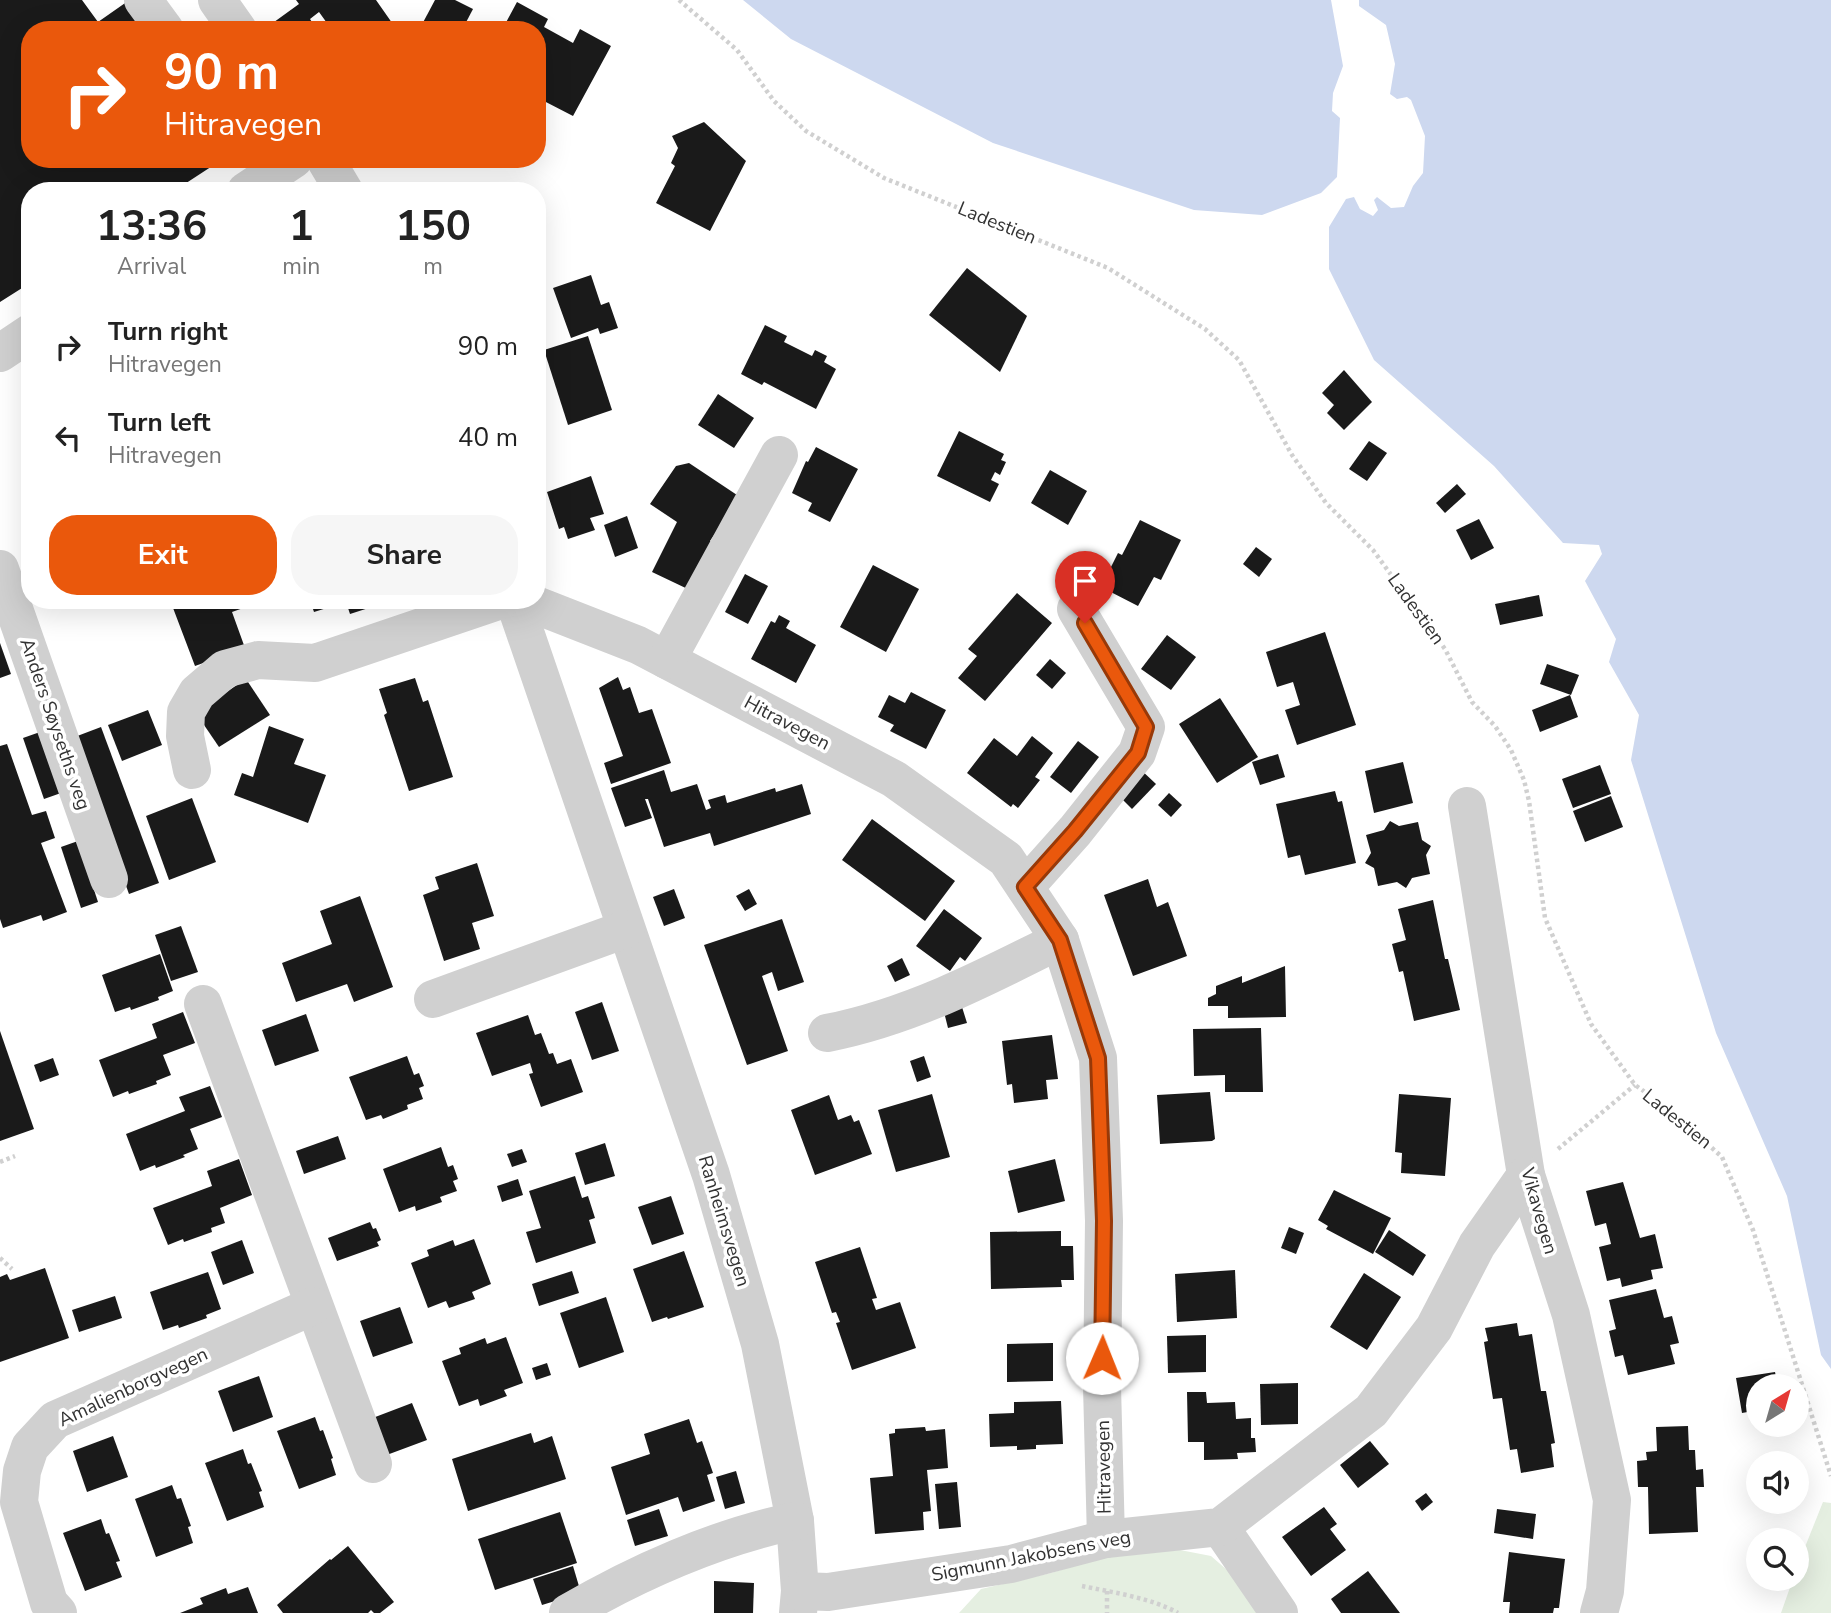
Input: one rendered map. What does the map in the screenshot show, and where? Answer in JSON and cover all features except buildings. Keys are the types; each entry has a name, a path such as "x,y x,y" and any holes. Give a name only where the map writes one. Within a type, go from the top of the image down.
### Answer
{"street":[{"path":"143,0 158,21"},
{"path":"217,0 232,21"},
{"path":"260,182 280,168"},
{"path":"0,353 21,339"},
{"path":"667,660 779,455"},
{"name":"Anders Søyseths veg","path":"0,569 109,879"},
{"path":"192,770 185,736 186,712 197,693 225,670 258,660 315,663 474,609"},
{"name":"Ranheimsvegen","path":"517,609 711,1175 760,1344 795,1521 799,1602"},
{"name":"Hitravegen","path":"546,609 638,645 894,779 1006,859 1060,940 1098,1058 1104,1221 1102,1386 1106,1539"},
{"path":"1025,887 1075,831 1138,753 1146,727 1076,609"},
{"name":"Vikavegen","path":"1467,806 1526,1175 1571,1315 1612,1500 1605,1591 1599,1613"},
{"path":"433,999 626,929"},
{"path":"827,1033 881,1020 950,994 1060,940"},
{"path":"203,1004 373,1464"},
{"path":"1279,1613 1220,1527 1371,1411 1434,1328 1477,1245 1526,1175"},
{"name":"Amalienborgvegen","path":"53,1608 19,1502 22,1471 30,1447 55,1420 313,1306"},
{"path":"568,1613 601,1594 708,1546 795,1521"},
{"name":"Sigmunn Jakobsens veg","path":"799,1602 828,1592 1011,1564 1106,1539 1220,1527"}],"path":[{"name":"Ladestien","path":"679,0 737,50 774,101 806,131 884,178 1108,268 1205,329 1239,359 1292,455 1325,503 1373,550 1445,649 1472,702 1495,726 1511,750 1524,780 1529,801 1545,918 1591,1024 1635,1085 1665,1107 1722,1157 1753,1230 1831,1476"},
{"path":"1526,1175 1635,1085"},
{"path":"0,1162 15,1156"},
{"path":"0,1258 12,1269"},
{"path":"1080,1586 1170,1608 1178,1613"},
{"path":"1107,1591 1107,1613"}],"green space":[{"path":"1823,1502 1831,1503 1831,1613 1781,1613 1789,1591 1809,1591 1809,1537"},
{"path":"1180,1550 1211,1556 1250,1590 1267,1613 959,1613 981,1589 1051,1573 1119,1552"}],"water":[{"path":"743,0 1331,0 1343,66 1333,93 1332,111 1340,118 1337,177 1321,193 1262,215 1194,210 993,143 791,39"},
{"path":"1359,0 1831,0 1831,1369 1821,1355 1787,1196 1716,1033 1631,760 1639,715 1609,662 1616,639 1585,581 1602,554 1599,545 1563,543 1494,466 1374,360 1329,269 1329,227 1346,199 1354,197 1360,209 1373,216 1378,210 1374,200 1377,197 1391,208 1404,207 1413,186 1423,173 1425,136 1411,100 1407,97 1397,99 1390,94 1395,64 1386,25 1359,6"}],"route":[{"path":"1085,623 1146,727 1138,753 1075,831 1025,887 1060,940 1098,1058 1104,1221 1102,1358"}]}
